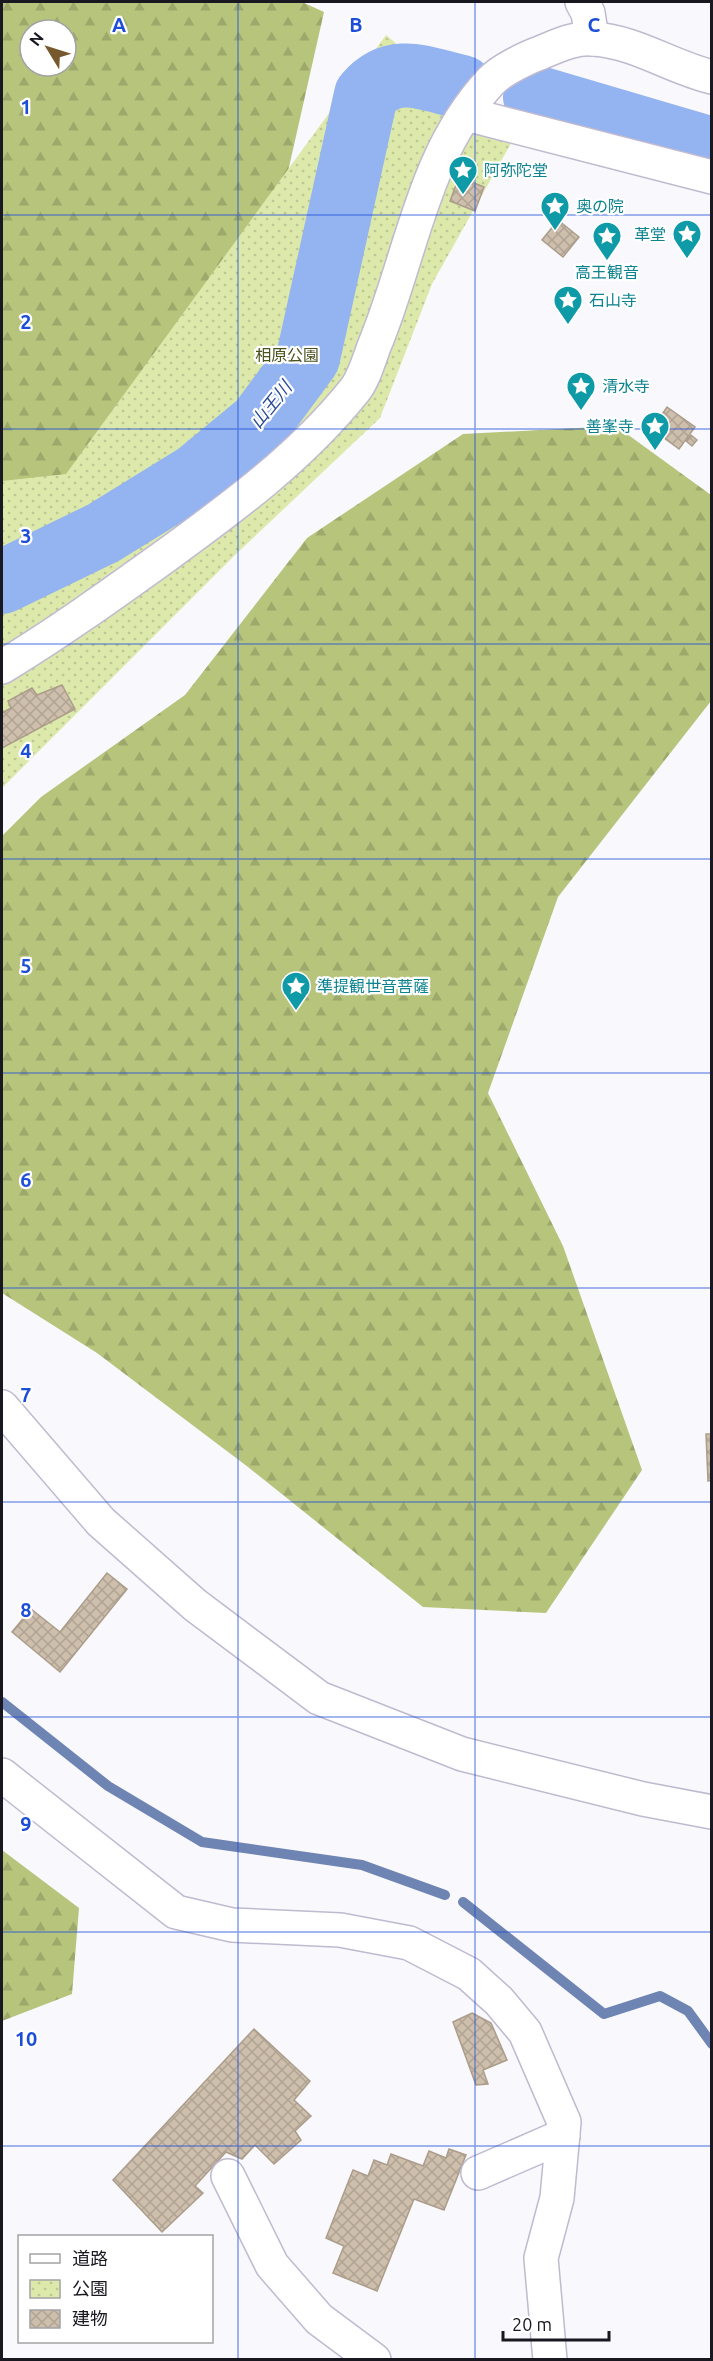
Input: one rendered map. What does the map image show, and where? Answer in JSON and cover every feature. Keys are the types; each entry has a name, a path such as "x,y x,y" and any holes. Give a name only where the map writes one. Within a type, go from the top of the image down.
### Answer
{"street":[{"path":"582,2 588,13 592,39"},
{"path":"2,667 63,630 232,508 307,445 357,388 389,309 431,178 466,114 492,79 530,56 571,41 592,39 632,46 698,74 711,77"},
{"path":"466,114 711,177"},
{"path":"2,1407 101,1522 195,1605 319,1698 462,1754 643,1799 711,1812"},
{"path":"2,1775 176,1912 232,1925 340,1930 409,1943 469,1974 499,2001 525,2032 564,2122 557,2198 541,2258 550,2360"},
{"path":"478,2172 563,2136"},
{"path":"228,2176 272,2265 319,2319 374,2360"}],"green space":[{"path":"2,2 302,2 324,12 271,247 179,413 2,517"},
{"name":"相原公園","path":"386,35 513,140 432,284 380,418 234,556 2,788 2,481 66,474"},
{"path":"616,426 711,495 711,701 558,897 488,1093 563,1246 642,1470 546,1613 423,1607 248,1467 97,1353 2,1293 2,836 41,797 185,695 307,538 463,434"},
{"path":"2,1850 79,1908 72,1994 2,2021"}],"building":[{"path":"459,177 484,187 475,211 450,201"},
{"path":"558,220 579,237 563,257 542,240"},
{"path":"667,407 695,427 679,449 652,429"},
{"path":"691,435 697,440 692,446 686,441"},
{"path":"62,685 75,709 2,748 2,713 11,708 8,701 32,688 37,695"},
{"path":"706,1434 712,1434 712,1480 708,1481"},
{"path":"107,1573 127,1589 60,1672 12,1632 31,1609 60,1632"},
{"path":"472,2013 491,2023 507,2060 483,2070 488,2084 476,2085 453,2022"},
{"path":"254,2029 310,2081 294,2100 311,2116 295,2131 301,2140 274,2164 255,2145 242,2159 226,2152 195,2186 203,2193 162,2232 113,2180"},
{"path":"449,2149 466,2155 444,2210 414,2199 377,2291 333,2273 344,2246 326,2238 353,2170 368,2176 374,2160 387,2165 391,2154 423,2166 429,2151 446,2158"}],"waterway":[{"name":"山王川","path":"2,582 103,533 197,475 260,423 308,358 366,95 377,85 399,76 423,77 462,87"},
{"name":"山王川","path":"535,97 712,149"},
{"path":"2,1702 108,1786 202,1842 362,1865 445,1895"},
{"path":"463,1902 604,2014 660,1996 688,2011 712,2044"}],"place":[{"name":"阿弥陀堂","path":"463,196"},
{"name":"奥の院","path":"555,232"},
{"name":"革堂","path":"687,260"},
{"name":"高王観音","path":"607,262"},
{"name":"石山寺","path":"568,326"},
{"name":"清水寺","path":"581,412"},
{"name":"善峯寺","path":"655,452"},
{"name":"準提観世音菩薩","path":"296,1012"}]}
